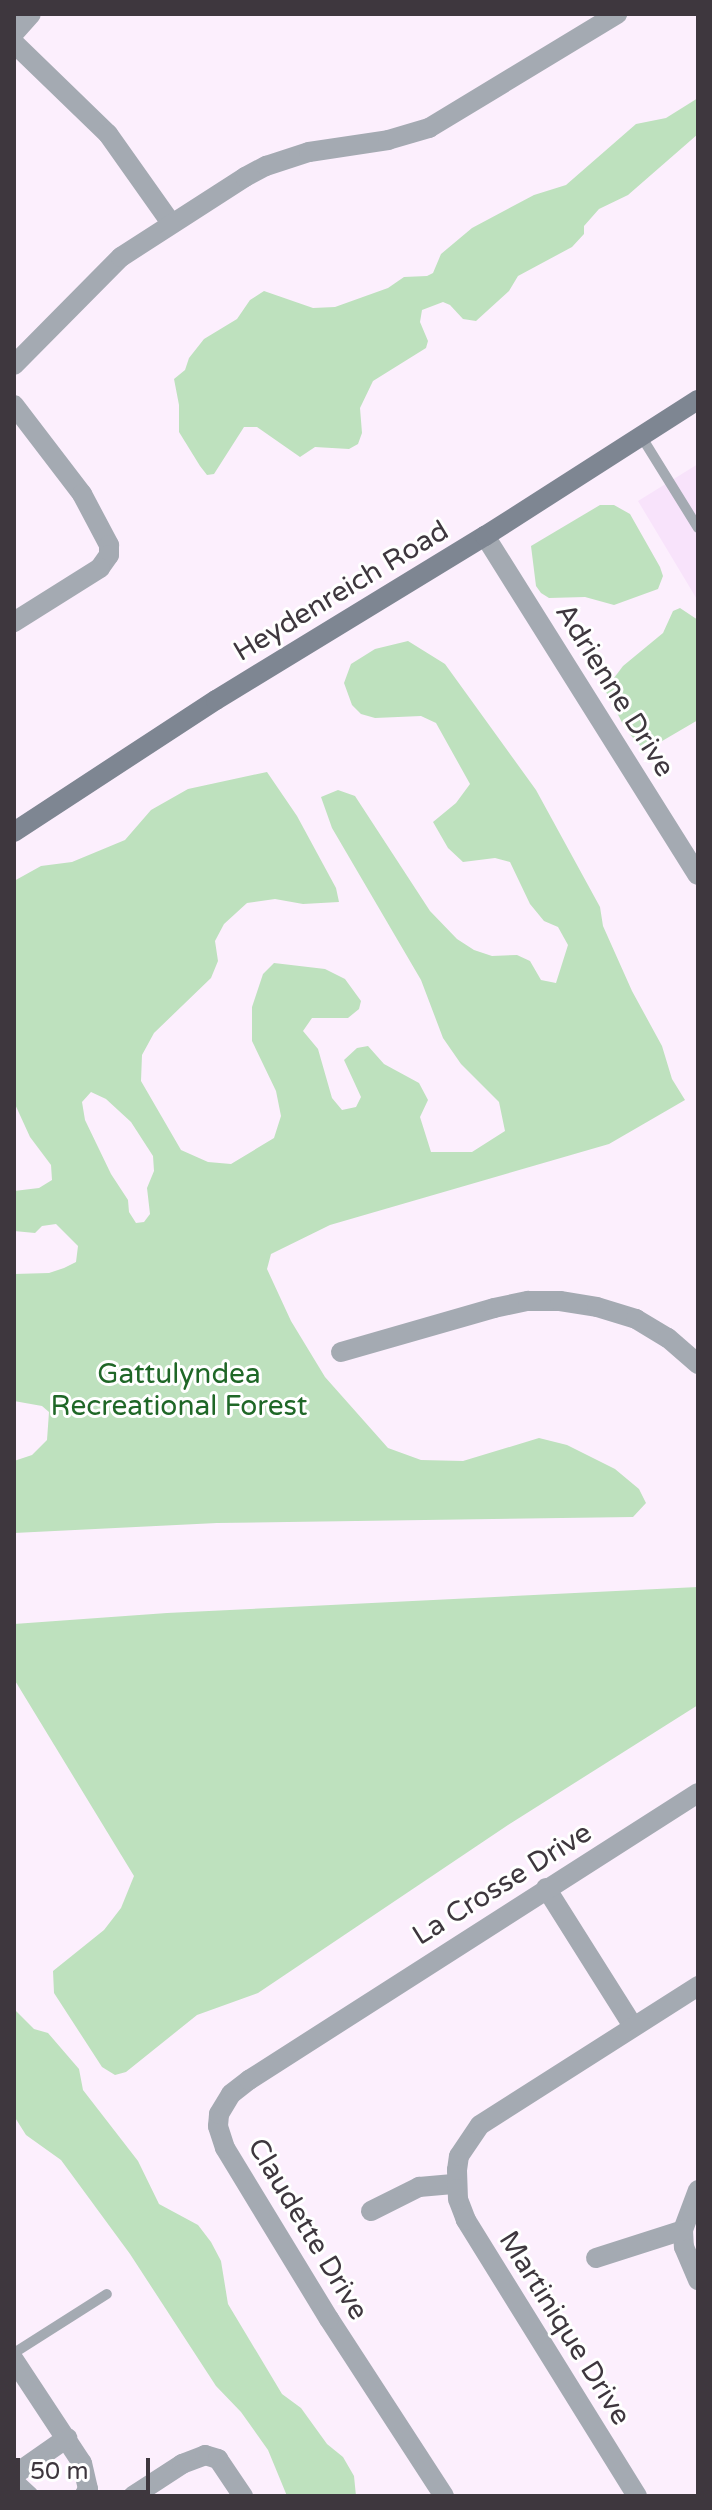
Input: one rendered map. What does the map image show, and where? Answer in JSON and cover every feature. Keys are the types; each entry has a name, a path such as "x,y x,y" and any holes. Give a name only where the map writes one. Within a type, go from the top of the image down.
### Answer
{"street":[{"path":"14,33 31,14"},
{"path":"14,365 105,272 139,243 245,177 288,157 408,136 445,121 617,14"},
{"path":"14,43 108,134 171,223"},
{"name":"Heydenreich Road","path":"14,832 216,700 485,536 698,400"},
{"path":"14,405 98,518 108,539 109,555 100,568 14,622"},
{"name":"Adrienne Drive","path":"485,536 698,875"},
{"path":"341,1352 494,1308 528,1301 560,1301 597,1307 636,1319 668,1338 698,1364"},
{"name":"La Crosse Drive","path":"336,2023 698,1793"},
{"path":"546,1888 633,2026"},
{"path":"371,2211 419,2187 456,2184 459,2156 480,2125 698,1986"},
{"name":"Claudette Drive","path":"336,2023 231,2094 219,2114 218,2126 225,2148 329,2319 444,2496"},
{"name":"Martinique Drive","path":"456,2184 466,2220 637,2496"},
{"path":"698,2190 683,2230 684,2247 698,2280"},
{"path":"596,2258 683,2230"},
{"path":"14,2360 82,2463 88,2489 84,2496"},
{"path":"14,2475 67,2438"},
{"path":"133,2496 182,2464 205,2455 218,2459 243,2496"},
{"path":"14,2482 29,2496"}],"lane":[{"path":"641,436 698,528"},
{"path":"14,2353 107,2294"}],"shaded area":[{"path":"698,464 698,601 638,501"}],"green space":[{"path":"698,98 698,134 628,195 599,209 572,247 518,276 509,291 476,321 463,319 443,302 422,310 420,322 428,341 426,348 373,381 360,408 362,433 358,444 349,449 315,447 300,457 257,427 244,427 214,474 207,475 200,466 179,432 179,405 174,379 185,370 189,358 204,339 237,319 250,300 264,291 313,308 335,307 388,288 404,277 427,276 433,273 441,254 472,228 534,195 566,185 636,124 666,118"},
{"path":"600,505 614,505 630,514 660,567 663,576 658,589 614,605 585,597 549,598 536,586 531,546"},
{"path":"680,608 698,620 698,720 645,751 626,730 605,690 623,666 663,633 673,611"},
{"name":"Gattulyndea Recreational Forest","path":"408,641 445,664 536,790 600,907 603,926 632,991 662,1046 672,1079 685,1100 609,1144 330,1225 271,1254 267,1269 291,1321 325,1377 388,1448 421,1460 463,1461 539,1438 567,1445 615,1469 639,1489 646,1503 633,1517 217,1523 14,1533 14,1461 32,1455 47,1440 49,1412 42,1406 14,1401 14,1274 49,1273 64,1268 76,1262 78,1246 56,1224 42,1226 35,1233 14,1231 14,1191 39,1188 52,1180 51,1165 30,1137 14,1102 14,881 41,866 72,862 125,840 151,810 188,789 267,772 297,816 336,888 339,902 303,904 275,899 247,903 224,924 215,941 218,961 211,978 154,1033 142,1055 141,1081 181,1150 208,1162 231,1164 274,1138 281,1116 276,1091 252,1041 252,1007 263,974 274,963 325,969 345,979 361,1001 359,1009 348,1018 312,1018 303,1031 318,1049 332,1098 342,1110 356,1107 361,1097 344,1060 357,1048 368,1046 384,1064 419,1083 428,1100 420,1117 431,1152 472,1152 505,1131 499,1102 461,1064 443,1038 421,980 332,828 321,797 338,790 355,796 430,911 457,939 474,950 492,956 517,955 530,961 541,980 556,983 568,945 558,927 544,921 530,904 510,862 495,858 463,862 448,848 433,822 456,803 470,784 436,723 421,716 375,718 361,714 352,705 344,683 351,664 375,649","holes":["91,1092 106,1099 131,1122 153,1156 154,1171 147,1188 150,1214 144,1222 136,1223 129,1212 128,1200 111,1174 85,1120 82,1102"]},
{"path":"698,1587 698,1705 508,1825 258,1993 197,2015 126,2072 115,2075 102,2067 54,1993 53,1971 104,1930 121,1908 134,1876 14,1679 14,1624 167,1613"},
{"path":"14,2009 34,2029 48,2033 79,2069 83,2090 138,2161 159,2204 198,2225 211,2242 221,2261 228,2304 282,2394 301,2408 327,2444 343,2457 354,2476 356,2496 287,2496 268,2450 241,2412 216,2386 130,2254 61,2160 26,2135 14,2116"}]}
